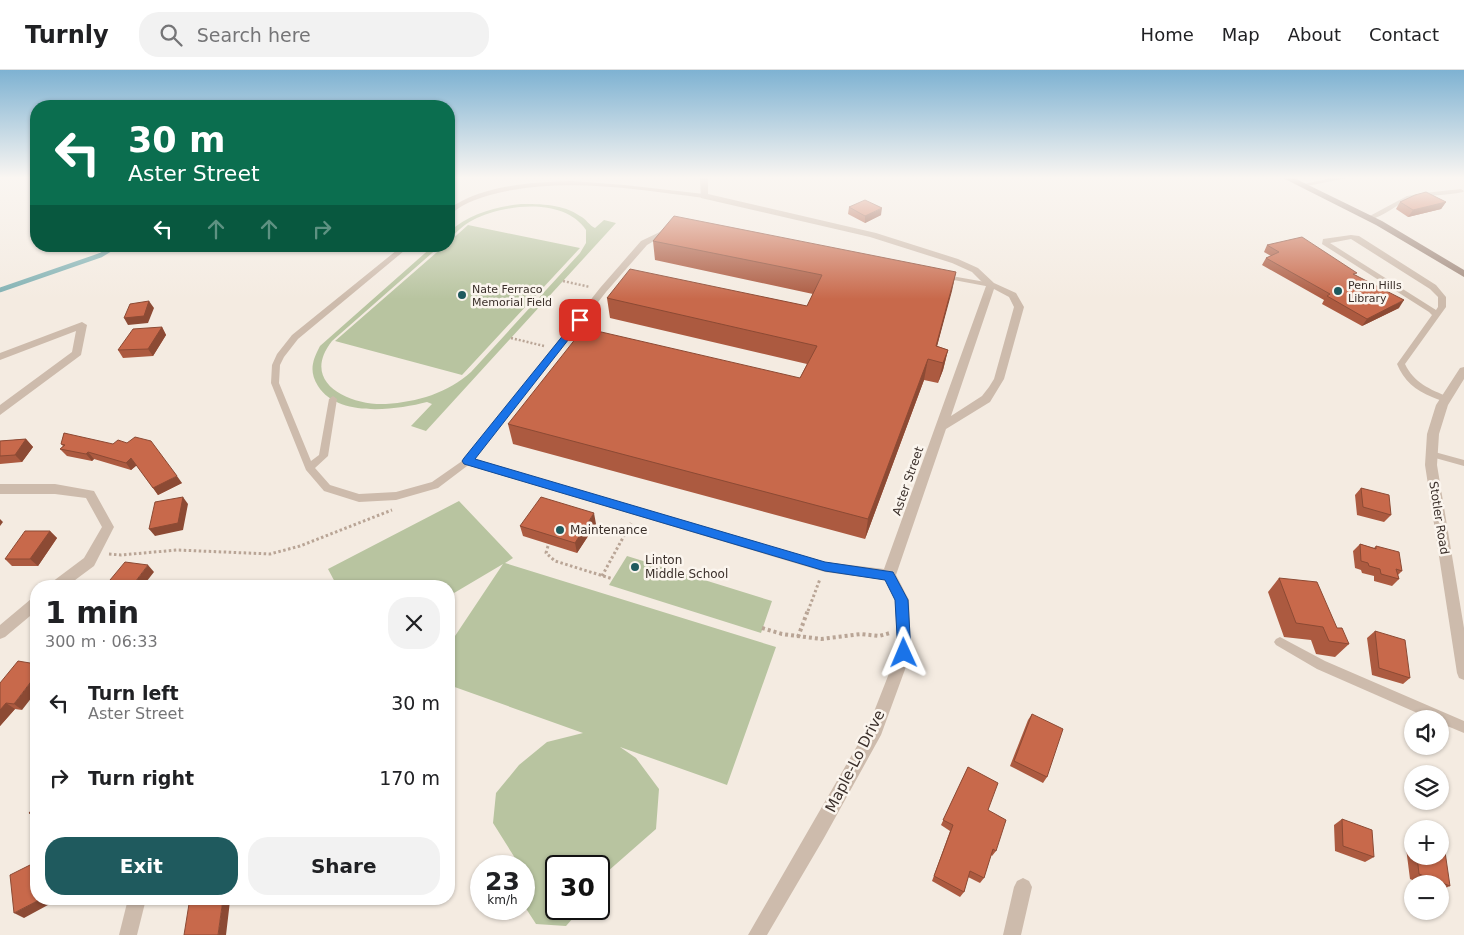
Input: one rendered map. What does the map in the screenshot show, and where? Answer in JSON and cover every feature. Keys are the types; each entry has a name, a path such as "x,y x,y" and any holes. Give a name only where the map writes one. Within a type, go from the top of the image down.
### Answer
{"main road":[{"path":"1370,218 1463,274"}],"street":[{"path":"801,218 873,235 955,261 975,270 991,285 1018,301 1019,306 999,379 986,399 941,427"},
{"name":"Aster Street","path":"889,575 991,285"},
{"path":"0,357 82,325 76,353 0,411"},
{"name":"Stotler Road","path":"1464,370 1442,404 1433,434 1431,454 1437,510 1464,673"},
{"path":"468,461 825,566 889,575"},
{"path":"0,489 55,489 90,494 108,527 89,562 65,580"},
{"name":"Maple-Lo Drive","path":"757,935 875,730 904,653 902,600 889,575"},
{"path":"0,633 30,608"},
{"path":"1012,935 1023,887"},
{"path":"128,935 136,905"}],"lane":[{"path":"399,252 295,337 280,356 276,365 275,383 309,468 327,488 359,498 396,496 434,485 468,461 603,290 644,243 664,232 679,230"},
{"path":"1436,315 1432,310 1326,244 1326,241 1356,238 1433,287 1442,297 1442,308 1401,364 1405,375 1411,383 1445,399"},
{"path":"933,274 991,285"},
{"path":"309,468 323,456 333,399"},
{"path":"1431,454 1464,463"},
{"path":"1280,642 1321,664 1464,727"}],"path":[{"path":"563,281 603,290"},
{"path":"510,338 556,349"},
{"path":"94,553 121,555 177,550 270,554 300,546 396,508"},
{"path":"602,576 638,512"},
{"path":"548,546 546,553 555,561 613,579"},
{"path":"798,637 825,566"},
{"path":"762,628 798,637 821,639 861,634 879,636 904,629"}],"green space":[{"path":"477,218 455,234 455,228 465,220"},
{"path":"583,218 595,228 604,220 616,223 426,431 411,426 432,404 427,402 384,409 353,407 339,403 327,396 318,386 313,376 313,362 320,346 426,252 433,252 332,341 323,356 321,369 325,380 333,389 344,396 372,404 420,399 452,386 471,372 580,253 586,243 586,230 576,219"},
{"name":"Nate Ferraco Memorial Field","path":"468,225 580,248 462,375 335,341 437,252 455,252 455,237"},
{"path":"459,501 513,558 505,563 776,647 727,785 620,747 636,758 659,789 656,829 610,869 610,855 545,855 545,920 571,920 566,926 536,924 533,920 535,920 535,855 513,855 493,823 496,793 519,765 547,742 583,733 455,687 455,636 503,564 455,592 455,580 334,580 328,569"},
{"path":"627,556 772,601 761,633 609,585"}],"building":[{"path":"672,218 686,218 956,272 936,346 948,350 943,363 928,359 868,519 508,424 584,328 800,378 817,346 607,298 630,269 807,306 822,275 653,241"},
{"name":"Penn Hills Library","path":"1302,237 1357,273 1353,274 1404,300 1367,319 1327,296 1330,294 1266,258 1279,252 1267,245"},
{"path":"149,301 144,316 124,318 130,304"},
{"path":"162,327 148,349 118,350 133,329"},
{"path":"64,433 113,444 118,440 127,443 135,437 151,441 177,476 153,488 131,458 126,463 88,452 86,454 60,449 65,445 61,444"},
{"path":"26,439 15,455 0,456 0,441"},
{"path":"1361,488 1389,495 1391,515 1363,507"},
{"path":"183,497 178,523 149,529 155,502"},
{"name":"Maintenance","path":"541,497 594,513 575,543 520,526"},
{"path":"25,531 50,531 30,559 5,559"},
{"path":"1360,544 1376,549 1376,546 1399,552 1402,571 1396,569 1399,579 1381,574 1380,569 1369,566 1368,563 1361,561"},
{"path":"125,562 148,565 137,580 110,580"},
{"path":"1279,578 1317,582 1337,628 1342,628 1349,644 1329,641 1323,627 1296,623"},
{"path":"1375,631 1405,640 1410,678 1379,668"},
{"path":"18,661 30,663 30,683 14,704 6,703 0,710 0,683"},
{"path":"1032,714 1063,729 1047,777 1014,761"},
{"path":"968,767 998,783 988,810 1006,820 996,851 993,849 984,878 970,871 964,892 934,876 953,825 943,820"},
{"path":"1342,819 1372,830 1374,857 1343,846"},
{"path":"30,865 30,905 14,913 10,875"},
{"path":"1418,865 1447,865 1448,875 1422,875 1419,874"},
{"path":"189,905 222,905 218,935 184,935"}],"waterway":[{"path":"0,290 106,252"}],"place":[{"name":"Penn Hills Library","path":"1338,291"},
{"name":"Nate Ferraco Memorial Field","path":"462,295"},
{"name":"Maintenance","path":"560,530"},
{"name":"Linton Middle School","path":"635,567"}],"route":[{"path":"580,320 468,461 825,566 889,575 902,600 904,653"}]}
